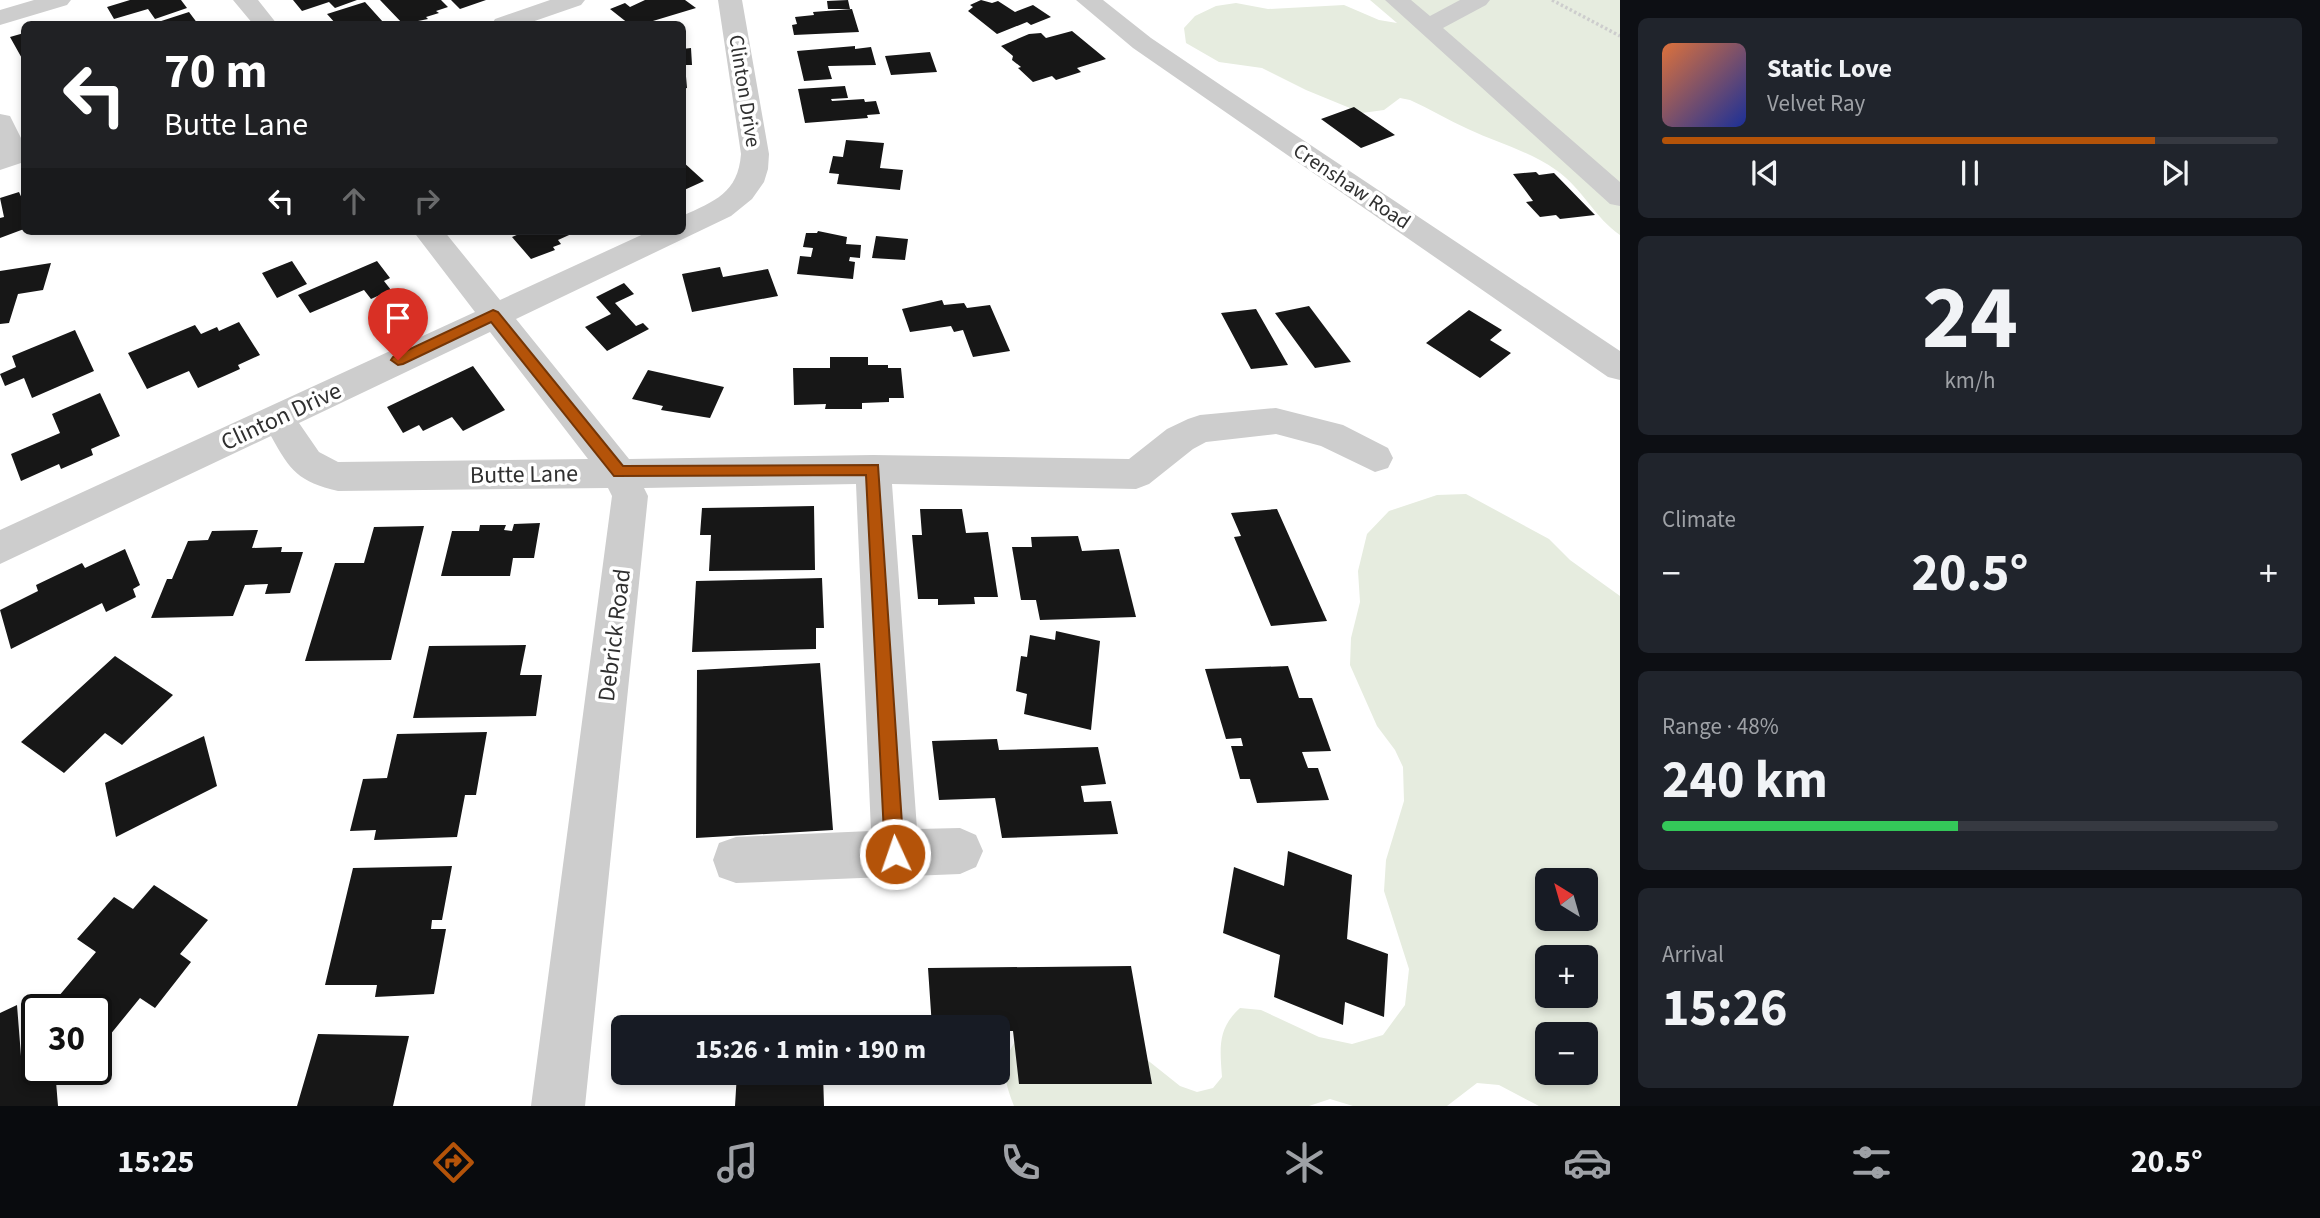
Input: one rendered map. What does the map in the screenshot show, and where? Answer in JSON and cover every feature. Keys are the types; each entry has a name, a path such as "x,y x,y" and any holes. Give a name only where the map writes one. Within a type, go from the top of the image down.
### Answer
{"street":[{"path":"0,18 59,0"},
{"path":"245,0 262,21"},
{"path":"513,21 573,0"},
{"name":"Clinton Drive","path":"686,226 738,199 754,178 755,154 730,0"},
{"name":"Crenshaw Road","path":"1088,0 1142,43 1205,87 1620,368"},
{"path":"1397,0 1620,197"},
{"path":"1427,27 1478,0"},
{"path":"0,122 16,155 0,161"},
{"name":"Debrick Road","path":"431,235 619,472 628,488 630,506 558,1106"},
{"name":"Clinton Drive","path":"0,548 667,235"},
{"name":"Butte Lane","path":"278,417 310,467 334,477 873,469 1136,474 1189,433 1211,427 1265,421 1312,428 1375,458"},
{"path":"873,469 895,854"},
{"path":"736,860 960,851"}],"path":[{"path":"1552,0 1620,36"}],"shaded area":[{"path":"1370,0 1620,0 1620,235 1565,177 1546,163 1461,126 1410,100 1400,98 1384,110 1362,113 1262,68 1219,62 1186,43 1184,28 1195,16 1216,6 1236,3 1268,9 1344,5 1379,20 1397,23"},
{"path":"1466,494 1549,539 1570,560 1620,596 1620,1106 1539,1106 1499,1085 1477,1083 1447,1106 1353,1106 1330,1099 1309,1106 1014,1106 1007,1085 1010,1085 1010,1051 1028,1023 1121,1039 1180,1086 1197,1092 1213,1088 1222,1077 1221,1048 1224,1031 1240,1008 1261,1010 1319,1037 1352,1044 1383,1035 1405,1005 1409,969 1384,891 1386,860 1404,801 1403,767 1395,750 1377,726 1350,665 1351,638 1360,602 1358,571 1367,534 1389,511 1437,495"}],"building":[{"path":"130,0 181,0 187,8 155,19 148,9 114,19 107,7"},
{"path":"293,0 357,0 335,8 329,2 302,11"},
{"path":"380,0 441,0 448,7 426,17 428,19 400,21"},
{"path":"451,0 486,0 460,9"},
{"path":"645,0 685,0 696,8 653,21 625,21 610,9 625,3 630,7"},
{"path":"848,0 850,9 828,9 827,1"},
{"path":"981,0 992,3 998,1 1015,12 1033,5 1051,17 1031,25 1027,22 997,34 968,11 973,7 970,5"},
{"path":"365,2 382,21 333,21 327,14"},
{"path":"852,9 859,32 794,35 792,25 797,24 795,17 814,15 813,12"},
{"path":"189,12 196,21 161,21"},
{"path":"1072,31 1106,59 1077,68 1081,72 1056,80 1052,76 1033,82 1018,68 1021,67 1012,60 1013,56 1001,46 1029,34 1041,33 1046,38"},
{"path":"21,34 21,57 10,37"},
{"path":"855,46 855,49 871,47 876,65 828,66 832,79 804,81 797,51"},
{"path":"691,48 692,65 686,65 686,49"},
{"path":"930,52 937,72 891,75 885,56"},
{"path":"845,86 848,98 831,99 832,101 876,101 880,114 867,115 868,118 805,123 798,89"},
{"path":"1354,107 1395,135 1361,148 1321,119"},
{"path":"846,140 884,143 880,168 903,170 900,190 837,184 839,174 829,173 833,156 843,157"},
{"path":"686,165 704,181 686,189"},
{"path":"1536,172 1539,175 1554,173 1595,215 1560,219 1556,215 1540,217 1526,202 1533,201 1513,174"},
{"path":"19,192 21,196 21,230 0,238 0,218 4,217 0,198"},
{"path":"818,231 847,237 846,244 861,245 860,258 850,257 849,261 855,262 853,279 797,274 800,256 811,257 813,248 803,247 806,233"},
{"path":"569,235 558,240 561,244 553,247 555,250 531,259 512,237"},
{"path":"876,236 908,239 905,260 872,258"},
{"path":"292,261 307,284 277,298 262,273"},
{"path":"377,261 390,278 384,281 391,290 371,299 364,290 310,313 298,295"},
{"path":"51,263 43,290 18,294 9,323 0,324 0,271"},
{"path":"720,267 723,277 768,269 778,296 692,312 682,274"},
{"path":"624,283 634,294 615,303 636,326 643,323 649,329 607,351 585,327 611,314 596,297"},
{"path":"942,300 944,305 964,303 967,308 990,305 1010,351 973,357 963,330 954,332 951,326 910,332 902,309"},
{"path":"1309,306 1351,362 1315,368 1275,313"},
{"path":"1256,309 1288,365 1251,369 1221,313"},
{"path":"1469,310 1502,330 1490,340 1511,353 1480,378 1426,343"},
{"path":"239,322 260,355 238,365 240,369 198,388 189,371 147,389 128,353 195,325 201,334 217,327 219,331"},
{"path":"75,330 94,371 32,398 24,378 5,386 0,374 16,367 12,356"},
{"path":"830,357 868,357 868,365 901,368 904,398 889,398 889,402 862,403 862,409 825,409 826,404 794,405 793,368 830,368"},
{"path":"473,366 505,410 463,431 452,417 423,431 419,425 403,433 387,407"},
{"path":"648,370 724,387 710,418 661,410 663,406 632,399"},
{"path":"100,393 120,436 91,449 93,455 61,469 59,464 21,481 11,454 60,433 52,414"},
{"path":"814,506 815,570 709,571 711,535 700,535 702,508"},
{"path":"920,509 962,509 966,533 988,532 998,597 974,597 975,604 938,605 938,599 918,599 912,535 922,535"},
{"path":"1277,509 1327,621 1271,626 1234,537 1241,536 1231,513"},
{"path":"540,523 534,558 513,558 510,576 441,576 452,531 479,531 480,525 506,525 504,530 512,531 514,524"},
{"path":"424,526 391,660 305,661 335,563 364,563 374,527"},
{"path":"258,530 252,548 282,547 281,552 303,552 290,593 265,594 268,584 245,585 233,616 151,618 167,579 172,579 188,541 208,540 212,531"},
{"path":"1078,536 1082,551 1119,549 1136,617 1040,620 1036,600 1021,600 1012,547 1032,547 1031,537"},
{"path":"125,549 140,585 133,589 136,597 106,612 102,603 11,649 0,610 38,591 36,585 82,563 85,568"},
{"path":"822,578 824,628 816,628 816,649 692,652 696,581"},
{"path":"1056,631 1100,641 1091,730 1024,714 1027,694 1016,691 1021,656 1027,657 1030,635 1055,640"},
{"path":"526,645 520,675 542,675 536,716 413,718 429,646"},
{"path":"115,656 173,695 122,745 105,733 64,773 21,742"},
{"path":"820,663 833,830 696,838 697,670"},
{"path":"1288,666 1299,698 1312,698 1331,751 1302,752 1308,768 1318,768 1329,800 1257,803 1250,779 1240,779 1231,746 1243,746 1241,738 1226,739 1205,669"},
{"path":"487,732 476,795 465,795 457,837 374,840 376,830 350,831 363,779 387,778 397,734"},
{"path":"204,736 217,786 116,837 105,783"},
{"path":"997,739 999,750 1098,747 1106,784 1081,786 1084,802 1111,801 1118,834 1002,838 995,798 939,800 932,741"},
{"path":"1288,851 1352,875 1347,939 1388,954 1384,1017 1345,1002 1343,1025 1274,997 1280,955 1223,933 1234,867 1284,886"},
{"path":"452,866 442,920 432,920 431,929 446,929 434,994 375,997 377,985 325,985 353,868"},
{"path":"154,885 208,920 180,954 191,962 155,1008 140,998 112,1032 112,994 61,994 96,952 77,939 114,897 133,909"},
{"path":"1131,966 1152,1084 1019,1084 1010,1015 931,1015 928,968"},
{"path":"17,1005 21,1085 56,1085 58,1106 0,1106 0,1013"},
{"path":"318,1034 409,1036 393,1106 297,1106"},
{"path":"736,1085 823,1085 824,1106 735,1106"}],"route":[{"path":"398,360 493,315 619,472 873,469 895,854"}]}
